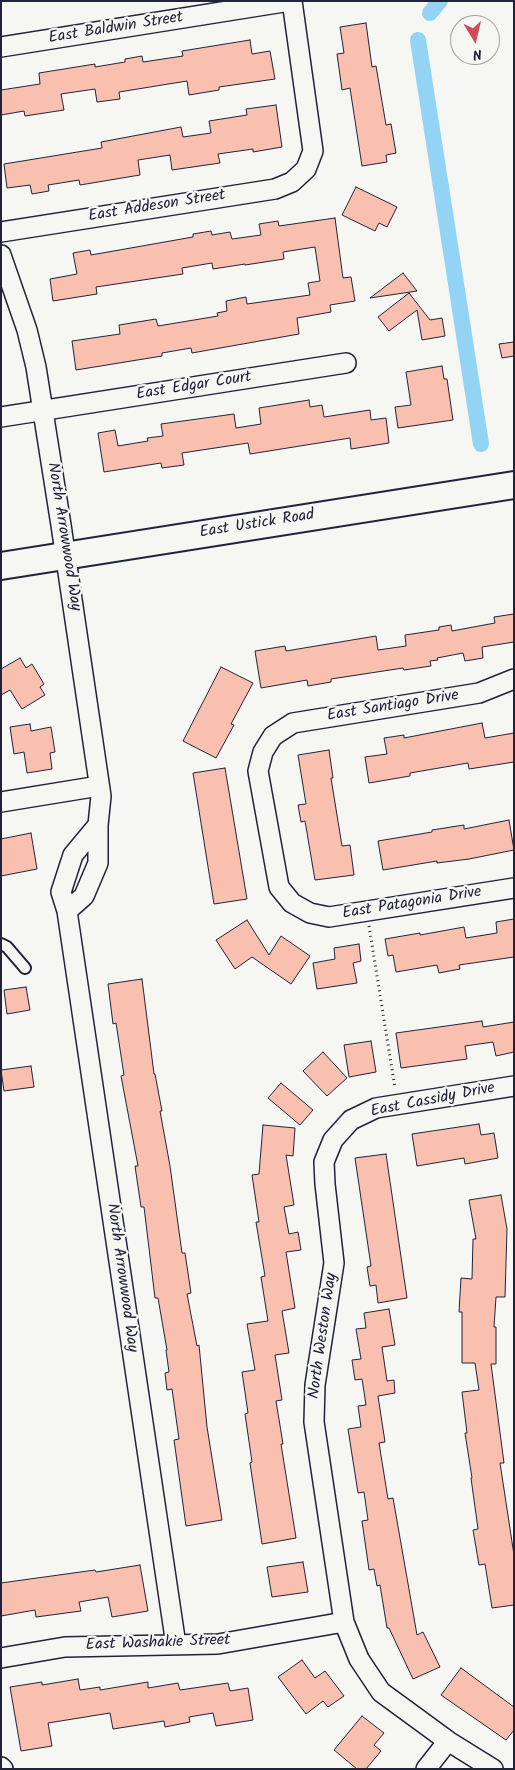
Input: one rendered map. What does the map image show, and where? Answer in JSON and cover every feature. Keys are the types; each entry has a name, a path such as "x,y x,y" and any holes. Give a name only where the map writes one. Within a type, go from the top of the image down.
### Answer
{"main road":[{"name":"East Ustick Road","path":"1,566 514,485"}],"street":[{"name":"East Baldwin Street","path":"1,47 291,1"},
{"name":"East Addeson Street","path":"1,232 275,189 292,182 306,169 313,151 291,1"},
{"name":"North Arrowwood Way","path":"1,254 27,330 36,367 101,796 98,825 98,863 84,896 67,911"},
{"name":"East Edgar Court","path":"1,417 346,362"},
{"name":"East Santiago Drive","path":"310,913 292,903 280,887 258,771 263,752 273,736 293,724 479,693 514,679"},
{"path":"1,802 99,786"},
{"name":"North Arrowwood Way","path":"98,825 73,855 60,892 67,911 176,1645"},
{"name":"East Patagonia Drive","path":"310,913 329,917 514,888"},
{"name":"East Cassidy Drive","path":"333,1140 351,1120 376,1108 514,1086"},
{"name":"North Weston Way","path":"333,1140 324,1162 334,1263 315,1385 314,1422 344,1622 359,1659 381,1692 448,1741 493,1769"},
{"name":"East Washakie Street","path":"1,1658 65,1647 218,1644 344,1622"},
{"path":"426,1769 448,1741"}],"lane":[{"path":"1,944 7,946 25,968"}],"path":[{"path":"367,911 397,1105"}],"building":[{"path":"366,23 372,67 376,66 386,125 391,124 396,153 386,155 387,162 362,166 350,88 342,90 337,54 344,53 340,27"},
{"path":"250,40 252,54 270,51 275,79 219,87 219,90 189,95 187,81 119,92 120,99 97,102 95,89 61,94 64,110 25,116 24,111 1,115 1,90 40,84 39,73 95,64 95,67 125,62 125,59 142,56 143,62 183,56 182,51"},
{"path":"276,105 282,147 253,152 253,149 218,154 220,163 172,170 170,155 138,160 140,175 80,185 79,180 48,185 49,191 32,194 30,185 7,188 4,164 102,148 101,142 181,127 183,137 211,133 209,121 247,115 246,109"},
{"path":"356,187 397,207 387,227 379,223 375,231 342,215"},
{"path":"335,218 343,278 351,277 355,301 330,305 331,312 297,318 299,334 192,353 191,348 162,353 162,356 76,370 72,341 120,334 119,325 156,319 158,326 218,316 217,313 227,311 226,301 246,297 247,304 310,295 308,283 320,281 315,247 283,252 284,259 213,269 212,263 182,268 183,274 96,287 97,294 53,301 50,279 77,274 73,253 90,250 91,255 193,237 193,234 211,231 212,235 230,232 232,239 261,235 259,224 278,221 279,226"},
{"path":"403,273 417,291 370,298"},
{"path":"409,293 430,320 442,318 445,336 422,340 417,310 389,331 378,317"},
{"path":"514,342 514,356 502,358 499,344"},
{"path":"442,366 444,379 447,379 453,420 398,428 395,407 411,405 406,372"},
{"path":"309,400 310,407 322,405 324,417 370,410 371,420 386,418 389,443 351,449 350,438 250,454 248,443 182,453 184,465 162,468 161,463 104,472 98,433 115,430 118,446 148,441 147,438 163,436 161,424 234,414 236,428 261,424 259,408"},
{"path":"514,614 514,642 482,647 483,658 465,661 463,653 437,658 438,660 430,661 431,666 404,670 403,668 331,679 331,682 308,686 307,680 261,688 255,651 285,646 286,651 376,636 378,650 406,646 405,635 439,630 439,627 451,625 452,631 495,623 494,617"},
{"path":"20,658 26,668 32,664 44,684 40,687 45,695 22,709 10,690 1,695 1,669"},
{"path":"221,667 253,683 231,724 234,725 216,758 183,741"},
{"path":"482,723 485,738 514,733 514,762 469,769 468,763 410,773 410,776 369,783 365,757 387,754 384,738 404,735 404,738"},
{"path":"30,724 31,731 51,727 55,752 50,753 52,769 27,773 24,752 14,754 10,727"},
{"path":"329,750 333,778 331,778 342,846 350,845 354,875 315,880 305,821 301,822 298,805 306,804 298,755"},
{"path":"225,768 247,899 214,904 193,773"},
{"path":"509,820 514,850 469,859 437,863 437,861 383,870 378,841 432,832 432,830 464,825 464,829"},
{"path":"31,833 37,869 1,876 1,839"},
{"path":"514,919 514,957 459,965 460,969 439,973 437,965 396,972 393,955 388,956 385,939 464,927 466,938 497,933 496,922"},
{"path":"247,920 269,955 281,936 310,956 291,984 252,957 235,969 216,940"},
{"path":"359,944 361,961 353,963 357,983 317,989 313,963 335,959 334,948"},
{"path":"142,979 154,1074 162,1111 160,1111 182,1253 185,1253 191,1293 187,1294 197,1346 199,1345 207,1427 222,1520 186,1526 174,1440 179,1439 172,1389 167,1390 165,1373 169,1372 167,1350 158,1298 155,1298 144,1207 141,1207 135,1166 138,1166 121,1076 124,1075 116,1023 113,1024 108,984"},
{"path":"26,987 30,1010 7,1014 4,990"},
{"path":"482,1021 483,1027 514,1022 514,1052 496,1056 493,1042 465,1046 467,1059 401,1068 396,1033"},
{"path":"371,1041 376,1072 349,1077 344,1045"},
{"path":"323,1052 347,1078 327,1096 303,1071"},
{"path":"31,1066 34,1087 4,1091 1,1070"},
{"path":"281,1083 313,1110 300,1125 268,1098"},
{"path":"479,1124 481,1135 494,1133 498,1158 465,1164 464,1158 417,1166 412,1134"},
{"path":"263,1125 295,1128 293,1156 286,1155 294,1205 284,1207 289,1234 298,1232 301,1250 286,1252 295,1308 282,1311 289,1353 275,1355 282,1400 276,1401 296,1538 262,1544 250,1463 252,1462 245,1414 248,1413 242,1372 255,1370 247,1324 268,1321 261,1277 265,1276 256,1222 259,1222 252,1175 259,1174"},
{"path":"386,1154 407,1298 378,1303 376,1285 370,1286 367,1267 371,1266 355,1158"},
{"path":"501,1195 507,1229 505,1297 496,1297 494,1327 496,1327 496,1364 491,1364 504,1463 500,1463 514,1555 514,1605 492,1608 485,1564 479,1565 473,1530 478,1529 465,1433 467,1433 462,1392 479,1390 475,1363 462,1363 462,1312 459,1312 461,1278 472,1279 473,1239 476,1239 469,1200"},
{"path":"389,1309 395,1345 382,1347 387,1381 394,1380 395,1393 378,1396 385,1442 379,1443 388,1499 393,1498 417,1635 423,1632 440,1667 413,1679 389,1628 387,1628 380,1585 377,1586 374,1569 369,1570 362,1521 368,1520 364,1492 358,1493 348,1429 361,1427 358,1406 366,1405 362,1379 355,1380 352,1360 361,1359 356,1329 366,1328 364,1313"},
{"path":"303,1562 308,1592 272,1597 267,1567"},
{"path":"140,1565 148,1611 112,1617 108,1597 79,1602 81,1611 36,1617 35,1610 1,1616 1,1583"},
{"path":"302,1660 315,1678 325,1671 344,1696 328,1707 323,1701 306,1714 278,1677"},
{"path":"461,1668 514,1707 514,1730 506,1740 441,1695"},
{"path":"78,1679 80,1690 100,1687 100,1690 148,1682 148,1688 178,1683 180,1690 228,1683 230,1691 248,1688 253,1720 216,1726 213,1713 189,1717 190,1722 165,1727 164,1721 113,1729 110,1713 48,1723 52,1746 21,1751 10,1687 42,1682 42,1685"},
{"path":"362,1716 384,1733 374,1745 381,1751 366,1769 357,1769 334,1750"}],"waterway":[{"path":"430,13 440,1"},
{"path":"418,40 481,444"}]}
